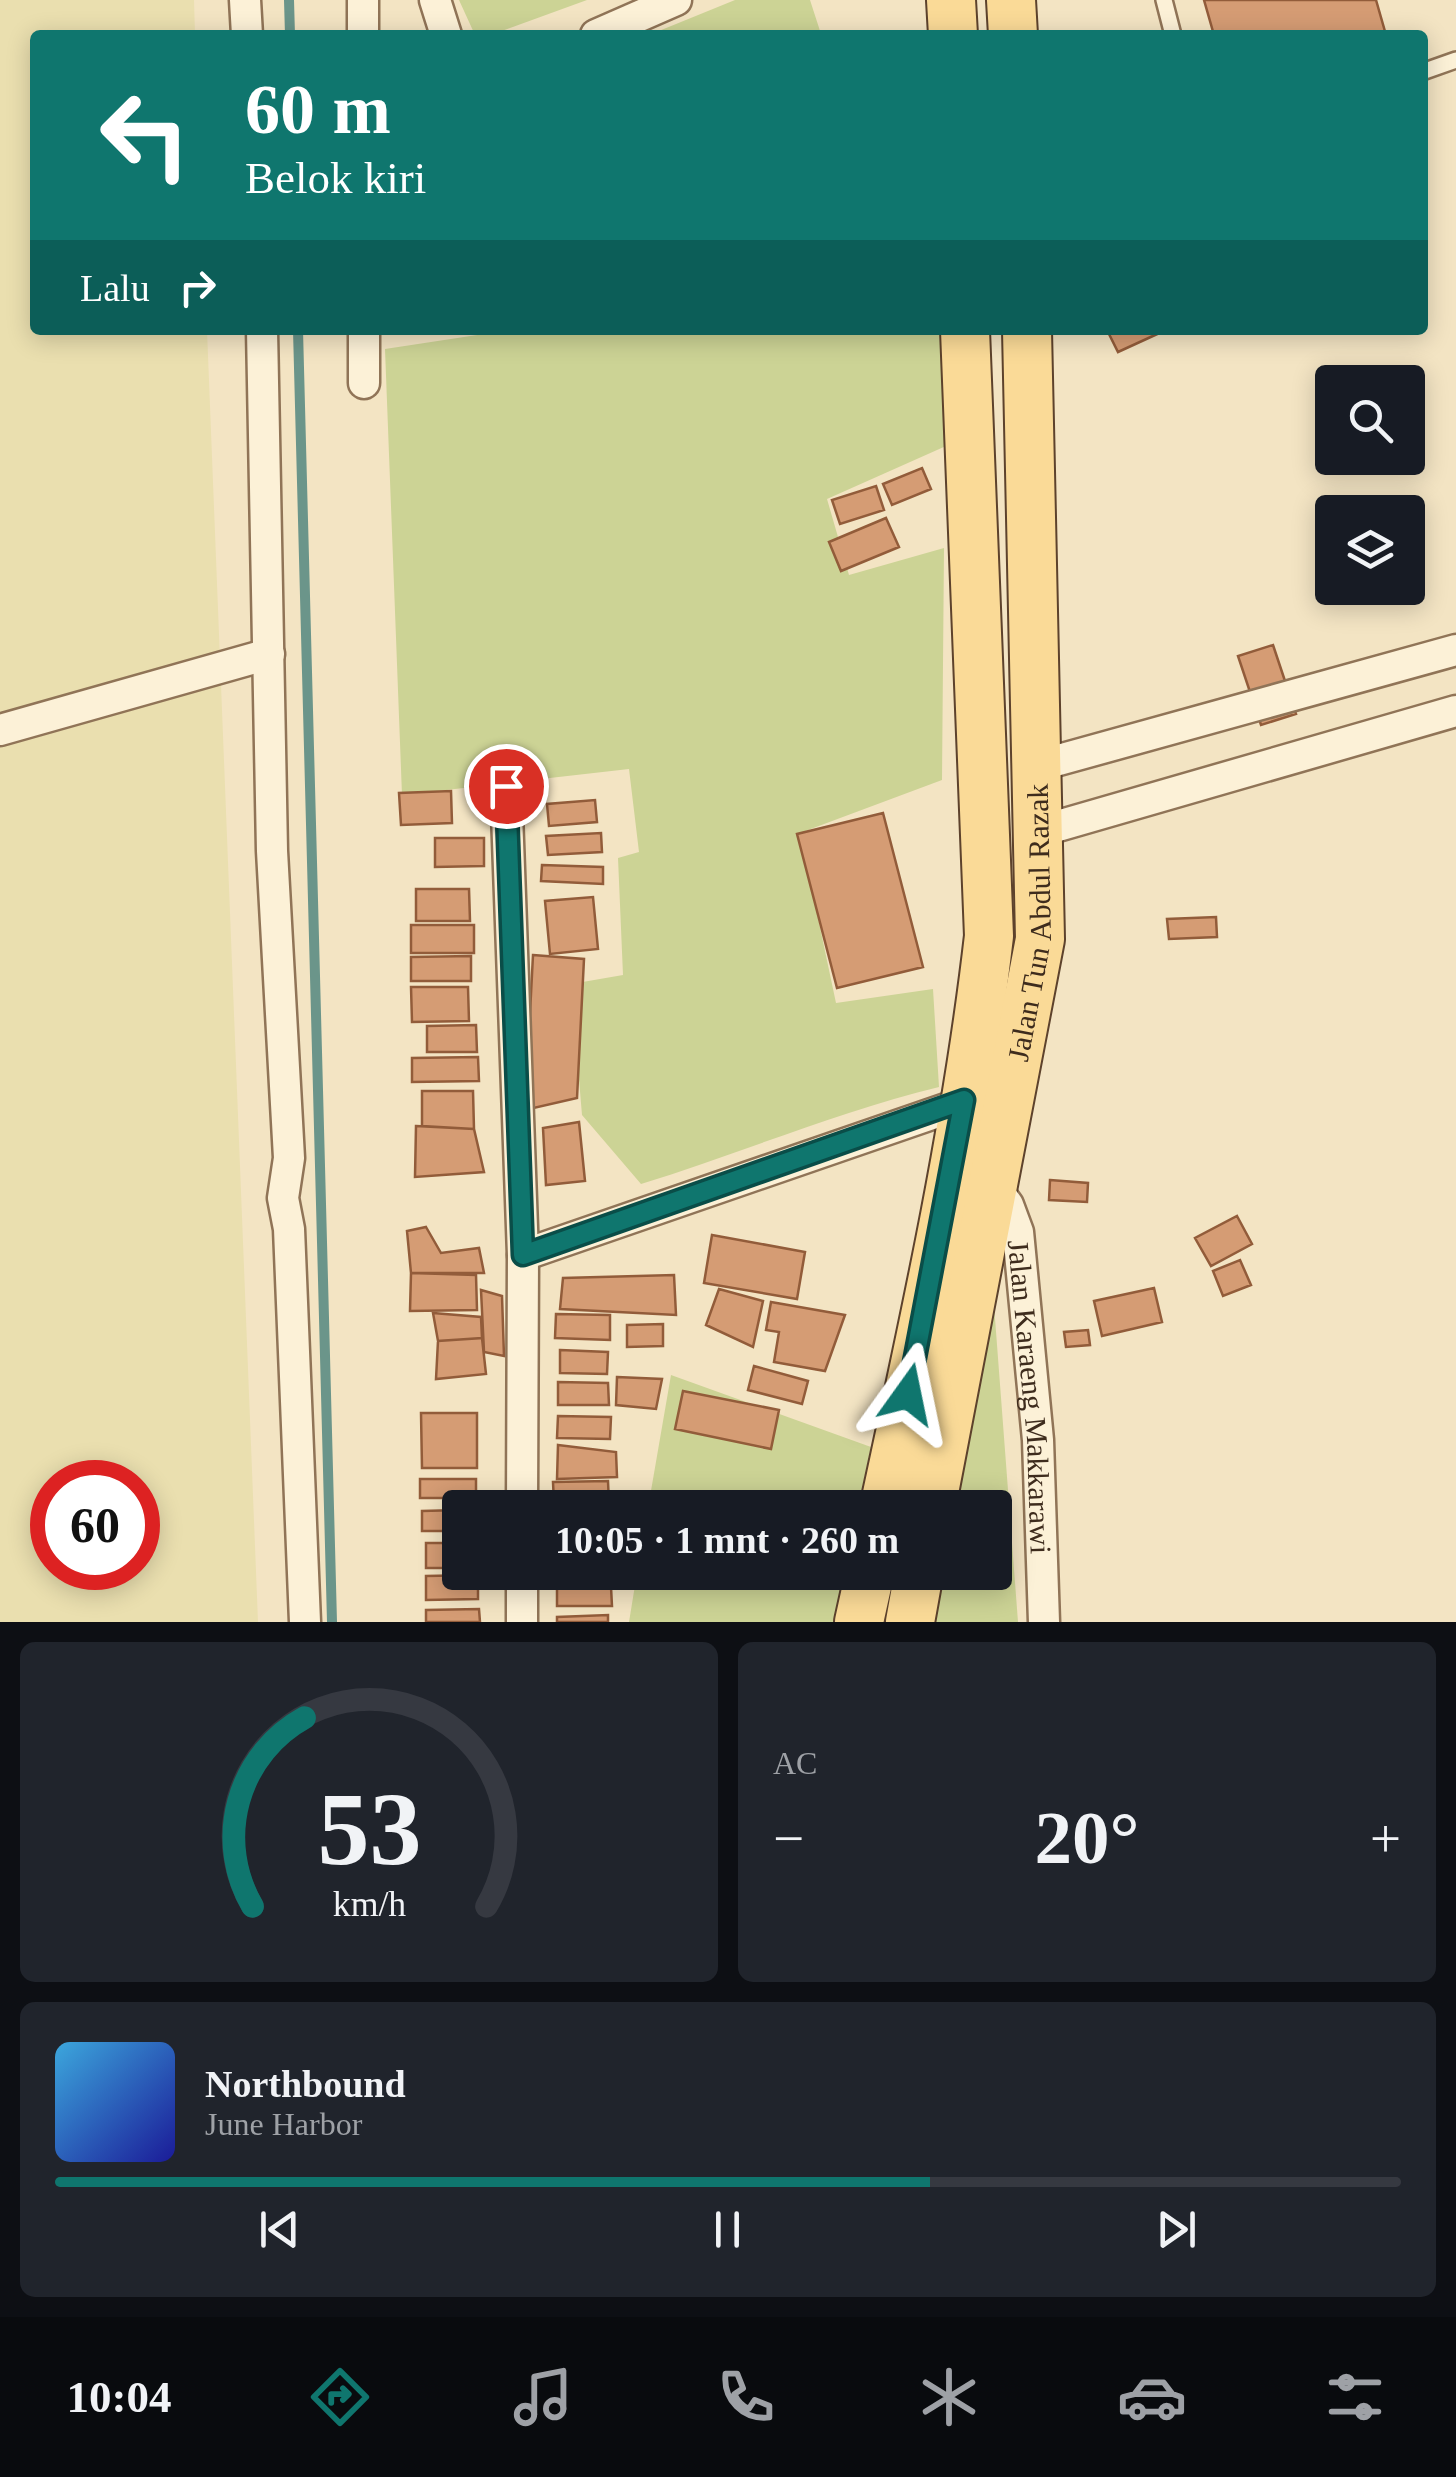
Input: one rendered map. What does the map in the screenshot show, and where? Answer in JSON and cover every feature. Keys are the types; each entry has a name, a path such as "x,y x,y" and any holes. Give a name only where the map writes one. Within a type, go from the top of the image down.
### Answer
{"main road":[{"path":"951,0 953,30"},
{"path":"1011,0 1013,30"},
{"name":"Jalan Tun Abdul Razak","path":"933,1490 971,1175 964,1100 989,936 964,335"},
{"name":"Jalan Tun Abdul Razak","path":"888,1490 925,1318 971,1175 1014,1092 1040,939 1028,335"},
{"path":"859,1622 866,1590"},
{"path":"910,1622 916,1590"}],"street":[{"path":"245,0 248,30"},
{"path":"363,0 363,30"},
{"path":"435,0 444,30"},
{"path":"607,30 676,0"},
{"path":"262,335 272,851 289,1158 283,1198 289,1230 304,1622"},
{"path":"364,335 364,383"},
{"path":"1037,766 1456,650"},
{"path":"0,730 270,654"},
{"path":"1037,832 1456,711"},
{"path":"506,786 523,1255 522,1490"},
{"path":"523,1255 964,1100 1014,1092"},
{"name":"Jalan Karaeng Makkarawi","path":"971,1175 1014,1218 1029,1320 1044,1622"},
{"path":"522,1590 522,1622"}],"lane":[{"path":"1164,0 1171,30"},
{"path":"1428,70 1456,60"}],"shaded area":[{"path":"0,0 194,0 195,30 30,30 30,335 207,335 258,1622 0,1622"}],"green space":[{"path":"459,0 587,0 505,30 473,30"},
{"path":"735,0 810,0 820,30 661,30"},
{"path":"477,335 942,335 955,442 827,499 849,575 944,548 942,780 800,833 836,1003 933,989 939,1087 863,1108 641,1184 582,1115 571,984 623,975 618,858 639,852 629,769 402,795 385,349"},
{"path":"988,1226 1008,1490 933,1490"},
{"path":"671,1375 871,1447 862,1490 651,1490"},
{"path":"1012,1543 1018,1622 905,1622 912,1590 1012,1590"},
{"path":"634,1590 841,1590 834,1622 629,1622"}],"building":[{"path":"1204,0 1376,0 1385,30 1213,30"},
{"path":"1110,335 1155,335 1118,352"},
{"path":"922,468 931,489 892,505 883,484"},
{"path":"876,486 884,510 840,524 832,500"},
{"path":"886,518 899,547 841,571 829,542"},
{"path":"1273,645 1296,714 1261,725 1238,656"},
{"path":"451,791 452,823 401,825 399,793"},
{"path":"595,800 597,822 549,826 547,804"},
{"path":"883,813 923,967 837,988 797,834"},
{"path":"601,833 602,852 548,855 546,836"},
{"path":"435,838 484,838 484,866 435,867"},
{"path":"542,865 603,867 603,884 541,881"},
{"path":"416,889 469,889 470,921 416,921"},
{"path":"593,897 598,949 550,954 545,901"},
{"path":"1216,917 1217,937 1169,939 1167,919"},
{"path":"411,925 474,925 474,953 411,953"},
{"path":"533,955 584,959 577,1098 525,1110"},
{"path":"471,956 471,981 411,981 411,957"},
{"path":"411,987 468,987 469,1021 412,1022"},
{"path":"476,1025 477,1052 427,1052 427,1026"},
{"path":"478,1057 479,1081 412,1082 412,1058"},
{"path":"422,1091 473,1091 474,1129 422,1126"},
{"path":"579,1122 585,1181 546,1185 543,1128"},
{"path":"416,1126 474,1129 484,1172 415,1177"},
{"path":"1050,1180 1088,1183 1087,1202 1049,1200"},
{"path":"1237,1216 1252,1244 1211,1266 1195,1238"},
{"path":"426,1227 441,1253 479,1248 484,1273 411,1273 407,1231"},
{"path":"712,1235 805,1252 797,1299 704,1283"},
{"path":"1240,1260 1251,1285 1223,1296 1213,1271"},
{"path":"411,1273 476,1275 477,1310 410,1311"},
{"path":"674,1275 676,1315 560,1309 563,1278"},
{"path":"1154,1288 1162,1322 1102,1336 1094,1301"},
{"path":"719,1289 763,1301 753,1347 706,1325"},
{"path":"481,1290 502,1296 504,1356 484,1352"},
{"path":"771,1302 845,1315 825,1371 774,1362 779,1332 766,1330"},
{"path":"433,1313 481,1317 482,1338 438,1341"},
{"path":"556,1314 610,1315 610,1340 555,1338"},
{"path":"663,1324 663,1346 627,1347 627,1325"},
{"path":"1088,1330 1090,1345 1066,1347 1064,1332"},
{"path":"482,1338 486,1374 436,1379 438,1341"},
{"path":"560,1350 608,1352 607,1374 560,1373"},
{"path":"754,1366 808,1381 802,1404 748,1390"},
{"path":"617,1377 662,1379 656,1409 616,1405"},
{"path":"558,1382 608,1383 609,1405 558,1405"},
{"path":"683,1391 779,1410 771,1449 675,1429"},
{"path":"421,1413 477,1413 477,1468 422,1468"},
{"path":"558,1416 611,1417 610,1439 557,1438"},
{"path":"558,1445 616,1452 617,1477 557,1479"},
{"path":"420,1479 476,1479 476,1490 442,1490 442,1498 420,1498"},
{"path":"608,1481 608,1490 553,1490 553,1482"},
{"path":"442,1510 442,1531 422,1531 422,1511"},
{"path":"426,1543 442,1543 442,1568 426,1568"},
{"path":"426,1576 442,1576 442,1590 478,1590 478,1599 426,1600"},
{"path":"557,1590 611,1590 612,1606 557,1606"},
{"path":"479,1609 480,1622 426,1622 426,1610"},
{"path":"608,1615 608,1622 557,1622 557,1617"}],"waterway":[{"path":"289,0 290,30"},
{"path":"298,335 332,1622"}],"route":[{"path":"506,786 516,1146 523,1255 964,1100 908,1394"}]}
